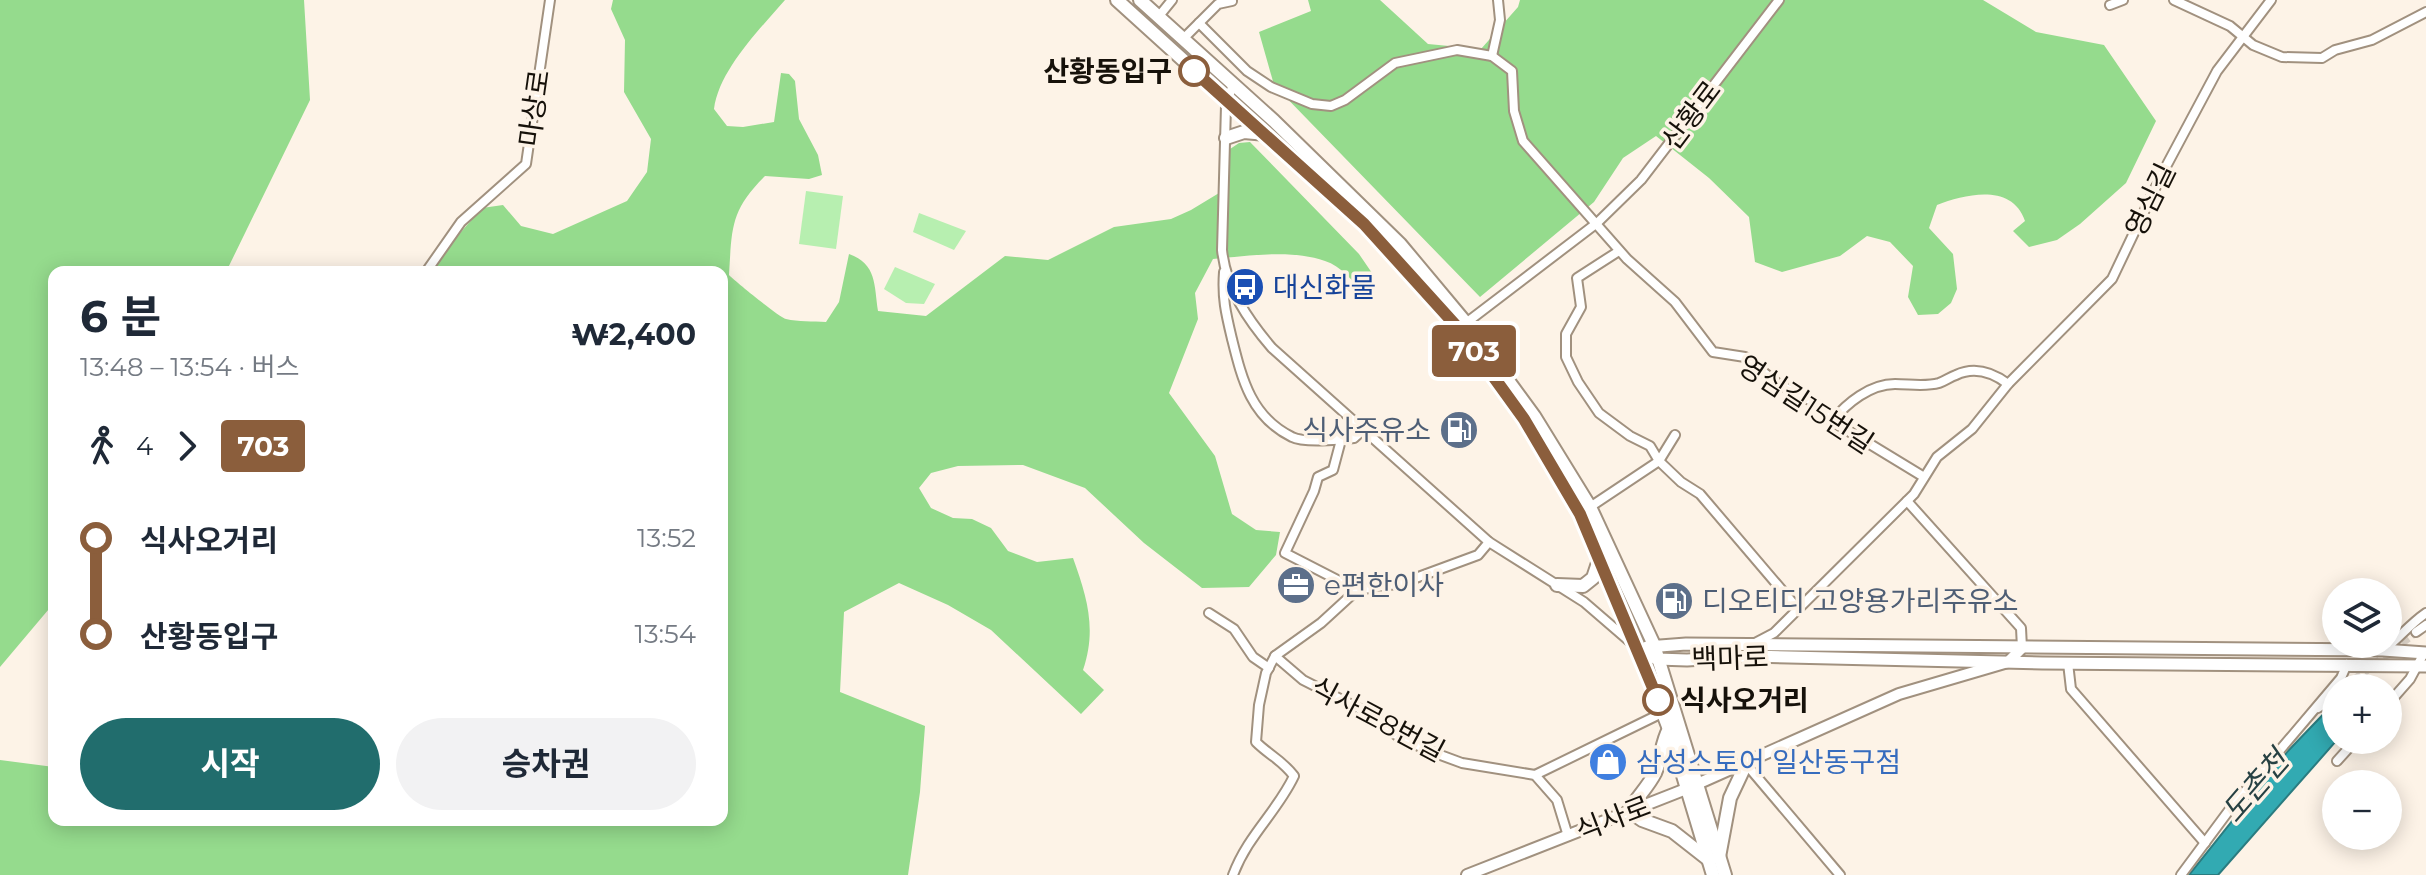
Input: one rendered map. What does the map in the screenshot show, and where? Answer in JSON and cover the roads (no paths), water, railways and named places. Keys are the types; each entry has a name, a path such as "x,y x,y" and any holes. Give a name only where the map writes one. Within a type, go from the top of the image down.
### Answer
{"main road":[{"path":"1117,0 1364,224 1459,329 1524,419 1580,514 1639,650 1692,786"},
{"path":"1140,0 1184,38 1400,244 1466,323 1534,416 1590,507 1654,645 1714,858 1725,875"},
{"path":"1226,138 1244,132 1267,134"},
{"path":"1557,585 1583,586 1593,578 1599,560"},
{"name":"백마로","path":"1639,650 1654,645 2322,650"},
{"name":"백마로","path":"1639,650 1657,659 1687,660 1751,656 2068,663 2347,664 2423,659"},
{"name":"백마로","path":"2402,654 2423,659"},
{"path":"1669,729 1661,744 1654,776 1629,811 1642,820 1672,831 1714,858"},
{"path":"1713,875 1714,858 1730,798 1746,764"}],"street":[{"name":"마상로","path":"430,266 461,222 526,164 550,0"},
{"path":"1159,16 1172,0"},
{"path":"1492,56 1500,20 1498,0"},
{"name":"산황로","path":"1466,323 1597,223 1641,180 1779,0"},
{"path":"2110,5 2123,0"},
{"path":"2174,0 2230,26 2253,45 2282,57 2322,58 2335,50 2372,40 2426,12"},
{"name":"영심길","path":"1752,645 1774,633 1907,501 1937,457 1972,429 2008,384 2112,279 2162,174 2217,71 2271,0"},
{"path":"1184,38 1218,4 1232,1"},
{"path":"1199,23 1247,71 1271,87 1312,104 1331,106 1345,100 1395,63 1457,50 1492,56 1512,71 1514,111 1523,141 1597,223"},
{"path":"1233,84 1225,117 1223,306 1241,378 1250,397 1267,418 1294,438 1341,440 1354,438 1364,429"},
{"name":"영심길15번길","path":"1597,223 1619,251 1675,302 1713,352 1745,357 1777,383 1815,403 1832,421 1924,477"},
{"path":"1619,251 1577,278 1581,307 1566,334 1566,357 1578,382 1599,413 1630,436 1650,446 1659,461 1681,482 1700,494 1798,609"},
{"path":"1224,267 1247,320 1272,348 1489,542 1584,602 1639,650"},
{"path":"1832,421 1847,403 1891,384 1940,383 1958,373 1977,369 1996,375 2008,384"},
{"path":"1590,507 1659,461 1675,435"},
{"path":"1341,440 1333,470 1318,477 1285,553 1357,590"},
{"path":"1907,501 2021,628 2022,648"},
{"path":"1233,875 1242,852 1287,791 1294,776 1282,760 1256,742 1259,705 1275,656 1321,623 1357,590 1402,583 1478,555 1489,542"},
{"path":"1209,613 1234,629 1253,657 1269,668"},
{"path":"2402,634 2426,613"},
{"path":"2416,632 2426,625"},
{"name":"식사로","path":"1467,875 1746,764 1899,694 2008,662 2022,648"},
{"name":"식사로8번길","path":"1275,656 1303,680 1378,718 1396,735 1427,750 1462,763 1535,775"},
{"path":"2402,688 2423,659"},
{"path":"2068,663 2071,689 2205,843"},
{"path":"2181,875 2310,712 2341,678 2347,664"},
{"path":"2310,712 2322,704"},
{"path":"1568,836 1557,800 1535,775 1662,713"},
{"path":"2337,761 2343,754"},
{"path":"1746,764 1840,875"}],"water":[{"path":"2322,716 2322,754 2325,754 2218,875 2189,875 2288,751"}],"tunnel":[{"path":"2362,674 2416,632"}],"place":[{"name":"산황동입구","path":"1194,71"},
{"name":"대신화물","path":"1245,287"},
{"name":"식사주유소","path":"1459,430"},
{"name":"e편한이사","path":"1296,585"},
{"name":"디오티디 고양용가리주유소","path":"1674,601"},
{"name":"식사오거리","path":"1658,700"},
{"name":"삼성스토어 일산동구점","path":"1608,762"}],"water label":[{"name":"도촌천","path":"2255,786"}]}
